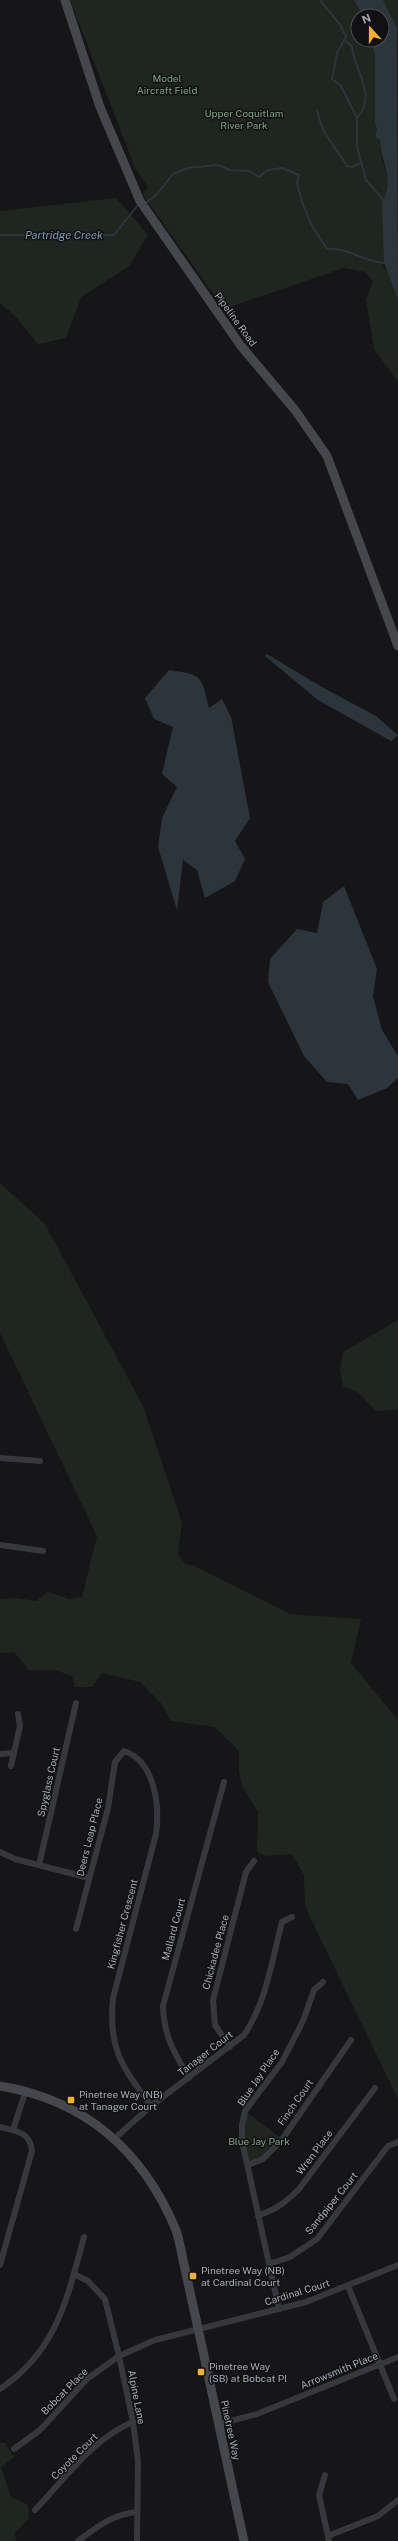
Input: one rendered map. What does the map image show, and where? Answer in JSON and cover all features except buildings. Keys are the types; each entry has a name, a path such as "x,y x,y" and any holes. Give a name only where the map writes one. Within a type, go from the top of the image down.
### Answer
{"street":[{"name":"Pipeline Road","path":"65,0 100,107 140,200 240,346 295,410 327,456 398,646"},
{"path":"0,1458 40,1460"},
{"path":"0,1545 43,1551"},
{"name":"Spyglass Court","path":"39,1865 76,1703"},
{"path":"11,1766 20,1726 18,1714"},
{"name":"Deers Leap Place","path":"76,1929 108,1808 115,1762 124,1751"},
{"name":"Kingfisher Crescent","path":"124,1751 133,1754 145,1770 156,1795 159,1814 156,1834 113,1998 111,2023 117,2054 125,2071 151,2106"},
{"path":"0,1754 13,1754"},
{"name":"Mallard Court","path":"189,2078 168,2042 164,2022 163,2006 224,1782"},
{"path":"0,1852 15,1859 89,1878"},
{"name":"Chickadee Place","path":"230,2047 215,2025 213,2000 246,1872 254,1860"},
{"name":"Tanager Court","path":"114,2139 151,2106 244,2035 253,2021 282,1922 292,1917"},
{"name":"Blue Jay Place","path":"279,2309 258,2215 242,2130 245,2112 282,2062 303,2021 314,1990 323,1982"},
{"name":"Finch Court","path":"248,2165 263,2160 281,2140 351,2040"},
{"name":"Pinetree Way","path":"0,2086 26,2090 50,2098 89,2118 114,2139 138,2163 153,2184 176,2232 244,2541"},
{"name":"Wren Place","path":"258,2215 268,2212 288,2201 299,2189 374,2088"},
{"path":"13,2130 26,2090"},
{"path":"0,2127 25,2134 31,2140 32,2151 0,2265"},
{"name":"Sandpiper Court","path":"269,2264 290,2257 317,2239 388,2146 398,2142"},
{"path":"0,2389 14,2379 40,2353 53,2333 64,2309 84,2237"},
{"name":"Cardinal Court","path":"198,2329 279,2309 348,2286 398,2265"},
{"name":"Alpine Lane","path":"74,2274 88,2281 105,2299 119,2356 133,2422 138,2462 136,2541"},
{"path":"348,2286 394,2399"},
{"name":"Bobcat Place","path":"14,2449 40,2430 87,2379 119,2356 155,2340 198,2329"},
{"name":"Arrowsmith Place","path":"219,2424 257,2414 398,2357"},
{"name":"Coyote Court","path":"35,2510 102,2440 116,2429 133,2422"},
{"path":"325,2475 319,2495 328,2538 378,2516 398,2500"},
{"path":"78,2541 108,2519 121,2513 136,2512"}],"green space":[{"name":"Upper Coquitlam River Park","path":"70,0 354,0 358,8 350,8 350,48 373,48 375,57 375,123 377,129 375,135 380,140 382,161 389,176 385,199 388,251 385,252 383,266 387,271 398,301 398,382 374,349 366,300 373,281 365,272 344,268 224,309 143,195 148,187 136,170"},
{"path":"383,0 398,0 398,41 397,28 390,14 390,8 387,8"},
{"path":"116,198 148,235 129,266 81,297 66,338 38,344 16,317 0,303 0,211"},
{"path":"0,1183 45,1224 143,1406 182,1523 178,1554 185,1564 194,1566 290,1614 361,1619 351,1663 398,1720 398,2099 310,1917 305,1905 304,1875 292,1854 265,1856 257,1852 258,1812 242,1786 239,1772 239,1751 215,1727 171,1721 161,1703 140,1682 102,1673 92,1687 75,1687 72,1676 55,1670 29,1670 14,1652 0,1653 0,1599 17,1598 36,1601 48,1592 69,1599 82,1597 97,1536 0,1333"},
{"path":"398,1320 398,1410 376,1411 359,1393 343,1386 340,1370 343,1352"},
{"name":"Blue Jay Park","path":"245,2111 282,2139 263,2159 248,2165 242,2141"},
{"path":"0,2443 5,2443 14,2457 1,2467 11,2497 28,2505 29,2518 15,2533 16,2541 0,2541"}],"shaded area":[{"path":"354,0 383,0 387,8 358,8"},
{"path":"390,14 397,28 398,301 384,262 382,204 386,193 388,178 380,140 375,137 377,129 375,123 375,57 373,48 390,48"},
{"path":"267,654 320,686 376,716 398,735 391,741 318,700 265,656"},
{"path":"169,670 188,673 199,678 204,689 209,708 222,699 231,717 250,818 235,841 245,859 235,881 205,898 197,870 183,860 177,910 158,847 162,818 177,787 162,774 173,727 154,719 145,698"},
{"path":"344,886 377,969 373,996 382,1030 398,1056 398,1078 387,1088 358,1100 348,1084 327,1082 304,1056 268,982 270,959 297,929 317,933 323,902"}],"waterway":[{"path":"320,0 341,26 346,37 337,53 332,79 341,86 357,118 357,147 366,180 385,202"},
{"path":"346,41 352,47 365,92 363,110 357,118"},
{"path":"317,111 323,130 347,166 352,167 361,163"},
{"name":"Partridge Creek","path":"147,202 157,194 173,174 188,168 218,165 230,170 249,171 259,177 268,170 282,168 299,175 297,183 302,202 312,226 327,249 342,250 371,261 386,263"},
{"name":"Partridge Creek","path":"0,235 114,235 137,206"}],"place":[{"name":"Pinetree Way (NB) at Tanager Court","path":"71,2100"},
{"name":"Pinetree Way (NB) at Cardinal Court","path":"193,2276"},
{"name":"Pinetree Way (SB) at Bobcat Pl","path":"201,2372"}],"park label":[{"name":"Model Aircraft Field","path":"167,84"}]}
